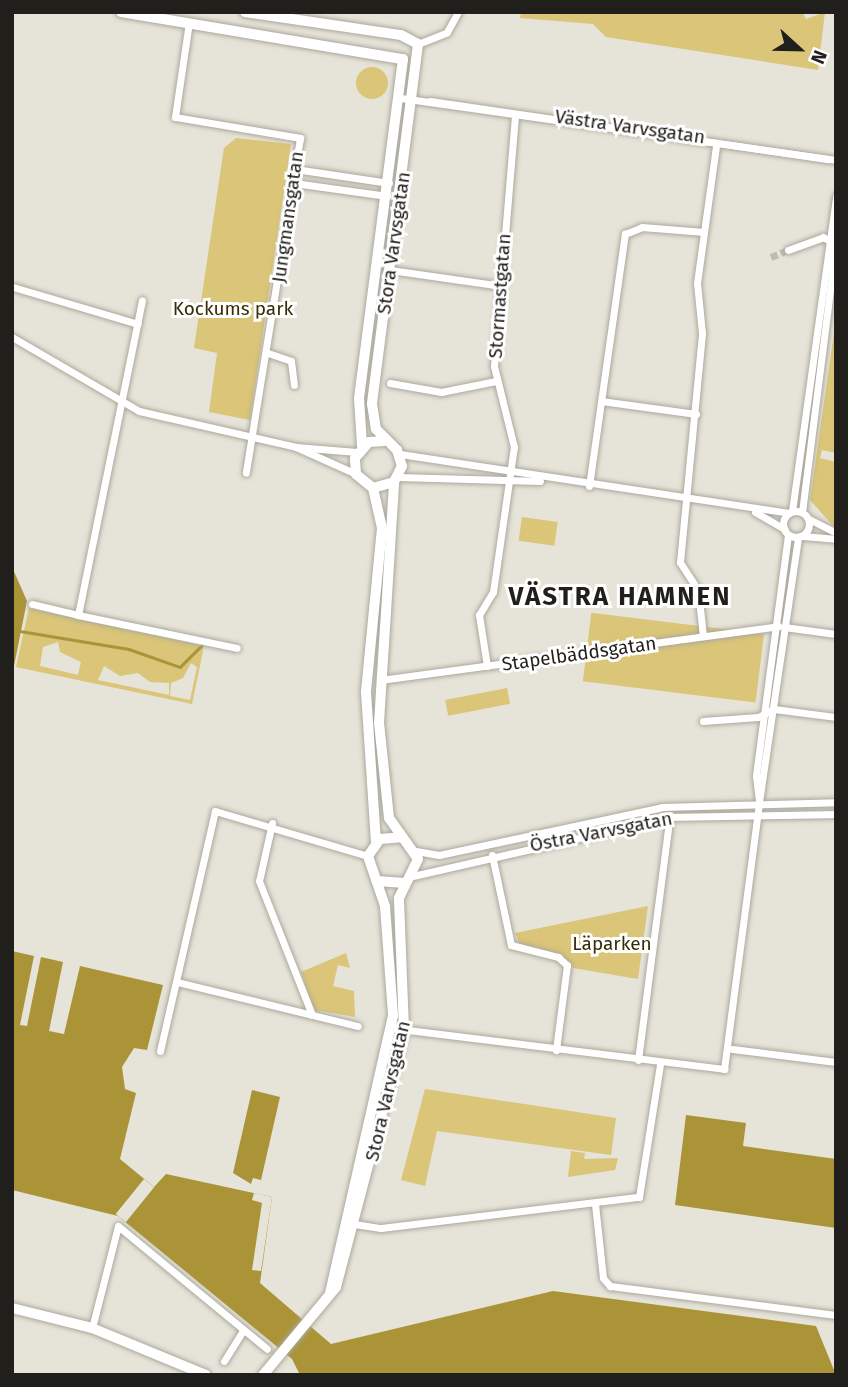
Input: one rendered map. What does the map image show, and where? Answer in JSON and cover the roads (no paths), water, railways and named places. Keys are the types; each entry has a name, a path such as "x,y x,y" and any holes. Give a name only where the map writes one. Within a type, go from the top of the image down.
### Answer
{"street":[{"path":"121,12 189,22"},
{"path":"245,12 401,35 418,44 447,32 457,12"},
{"name":"Stora Varvsgatan","path":"189,22 403,59 401,98 359,398 360,449 356,474"},
{"name":"Jungmansgatan","path":"189,22 175,117 300,138 268,353 246,474"},
{"name":"Stora Varvsgatan","path":"384,441 372,404 415,99 418,44"},
{"name":"Västra Varvsgatan","path":"401,98 832,160"},
{"name":"Västra Varvsgatan","path":"430,101 515,117 832,160"},
{"name":"Stormastgatan","path":"486,666 479,614 493,592 514,447 496,381 515,117"},
{"path":"703,636 698,590 680,562 696,414 704,232 716,146"},
{"path":"295,169 389,183"},
{"path":"293,183 387,196"},
{"path":"759,802 765,715 805,515 836,196"},
{"path":"589,486 625,234 642,228 704,232"},
{"path":"788,250 822,237 833,243"},
{"path":"391,1028 716,1071 727,1066 732,1049 757,815 774,709 786,533 833,243"},
{"path":"390,270 502,286"},
{"path":"13,287 138,324"},
{"path":"78,615 124,404 142,300"},
{"path":"12,337 124,404 296,447 356,474 373,488 382,528 366,692 376,842 368,856 272,823 215,811 160,1051"},
{"path":"268,353 291,361 293,386"},
{"path":"390,383 441,392 496,381"},
{"path":"601,401 696,414"},
{"path":"296,447 360,449 384,441 400,454 511,474 805,515 836,536"},
{"path":"400,454 396,480 395,539 380,680 389,818 401,837 416,851"},
{"path":"373,488 396,480 509,483 547,480"},
{"path":"745,508 786,533 836,536"},
{"path":"32,604 237,649"},
{"name":"Stapelbäddsgatan","path":"380,680 781,627 836,634"},
{"path":"703,721 765,715 774,709 836,717"},
{"name":"Östra Varvsgatan","path":"416,851 439,855 668,806 836,802"},
{"path":"638,1060 670,817 668,806"},
{"name":"Östra Varvsgatan","path":"409,879 492,855 670,817 836,814"},
{"path":"272,823 258,881 312,1015"},
{"path":"376,842 401,837"},
{"name":"Stora Varvsgatan","path":"263,1375 330,1293 357,1226 404,1030 398,904 409,879 416,851"},
{"path":"492,855 511,944 558,957 566,965 556,1050"},
{"name":"Stora Varvsgatan","path":"330,1293 344,1222 391,1028 392,975 377,881 368,856"},
{"path":"377,881 409,879"},
{"path":"177,982 358,1026"},
{"path":"732,1049 836,1062"},
{"path":"344,1222 357,1226 626,1202 644,1190 660,1064"},
{"path":"596,1204 603,1278 611,1286 836,1315"},
{"path":"92,1328 118,1226 267,1349"},
{"path":"12,1308 92,1328 206,1375"},
{"path":"224,1361 243,1330"}],"waterway":[{"path":"20,631 129,649 180,667 201,646"}],"tunnel":[{"path":"771,257 788,250"}],"district":[{"name":"VÄSTRA HAMNEN","path":"620,597"}],"park label":[{"name":"Kockums park","path":"233,309"},
{"name":"Läparken","path":"612,944"}]}
